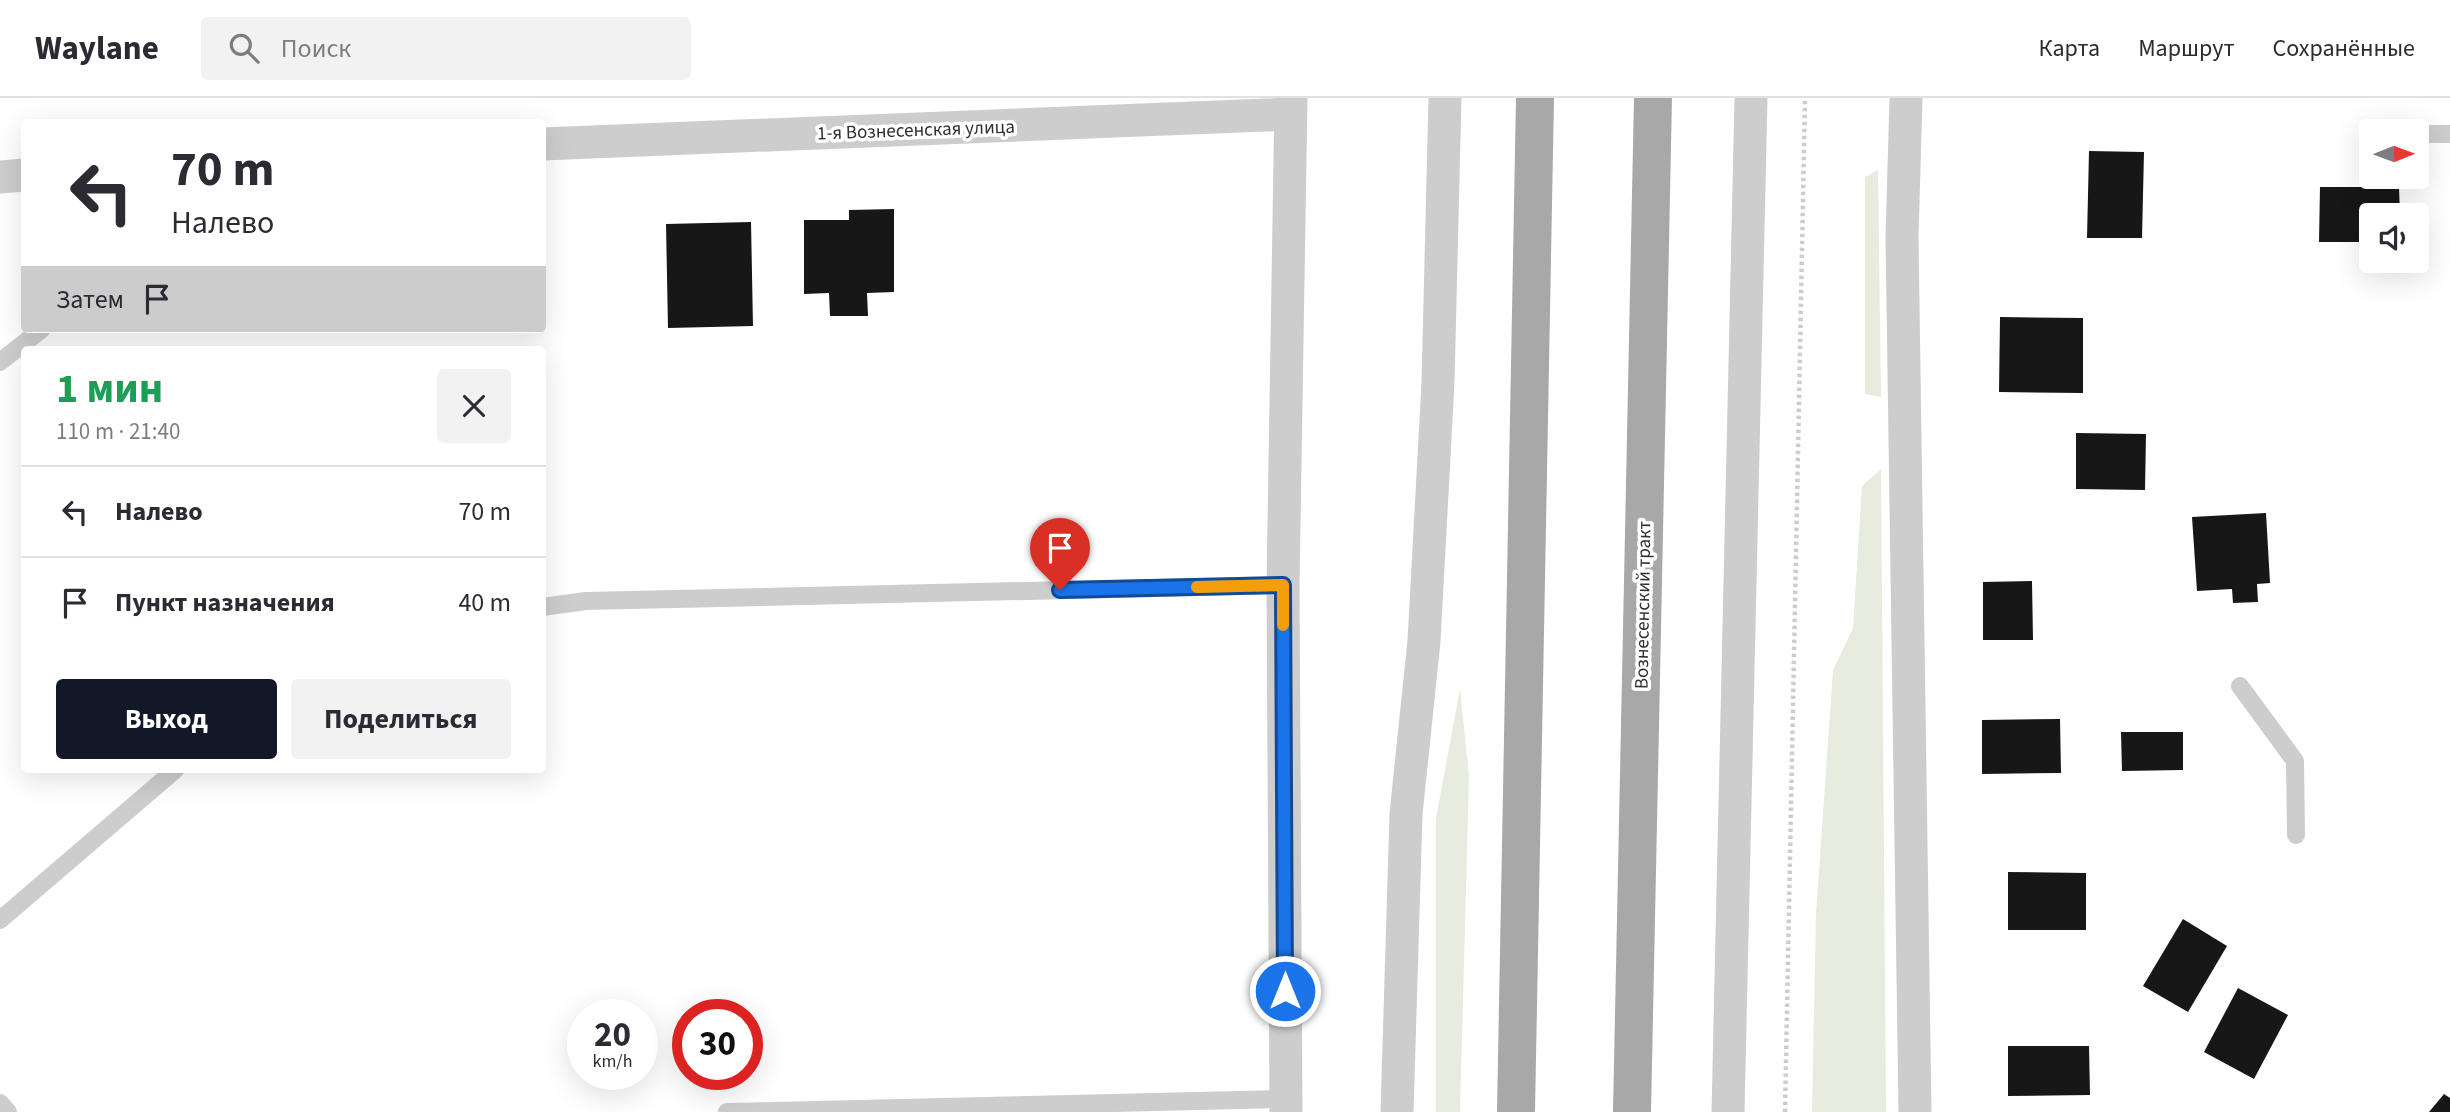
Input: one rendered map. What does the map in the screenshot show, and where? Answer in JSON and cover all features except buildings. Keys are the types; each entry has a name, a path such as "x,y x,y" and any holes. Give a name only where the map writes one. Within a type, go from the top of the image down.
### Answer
{"main road":[{"path":"1516,1112 1535,98"},
{"name":"Вознесенский тракт","path":"1632,1112 1653,98"}],"street":[{"path":"1397,1112 1406,814 1424,641 1438,383 1445,98"},
{"path":"1728,1112 1751,98"},
{"path":"1906,98 1902,237 1915,1112"},
{"path":"1286,1105 1283,585 1290,106"},
{"name":"1-я Вознесенская улица","path":"546,144 1290,106"},
{"path":"0,177 21,175"}],"lane":[{"path":"2429,134 2450,134"},
{"path":"0,362 37,333"},
{"path":"546,606 586,601 1283,585"},
{"path":"2239,686 2295,761 2296,835"},
{"path":"0,920 172,773"},
{"path":"0,1102 8,1112"},
{"path":"727,1112 1286,1105"}],"path":[{"path":"1785,1112 1805,98"}],"shaded area":[{"path":"1878,170 1881,397 1865,394 1865,177"},
{"path":"1881,469 1886,1112 1812,1112 1816,914 1833,670 1853,628 1862,486"},
{"path":"1460,689 1469,776 1460,1112 1436,1112 1436,818"}],"slow traffic":[{"path":"1197,587 1283,585 1283,625"}],"route":[{"path":"1060,590 1283,585 1285,991"}]}
